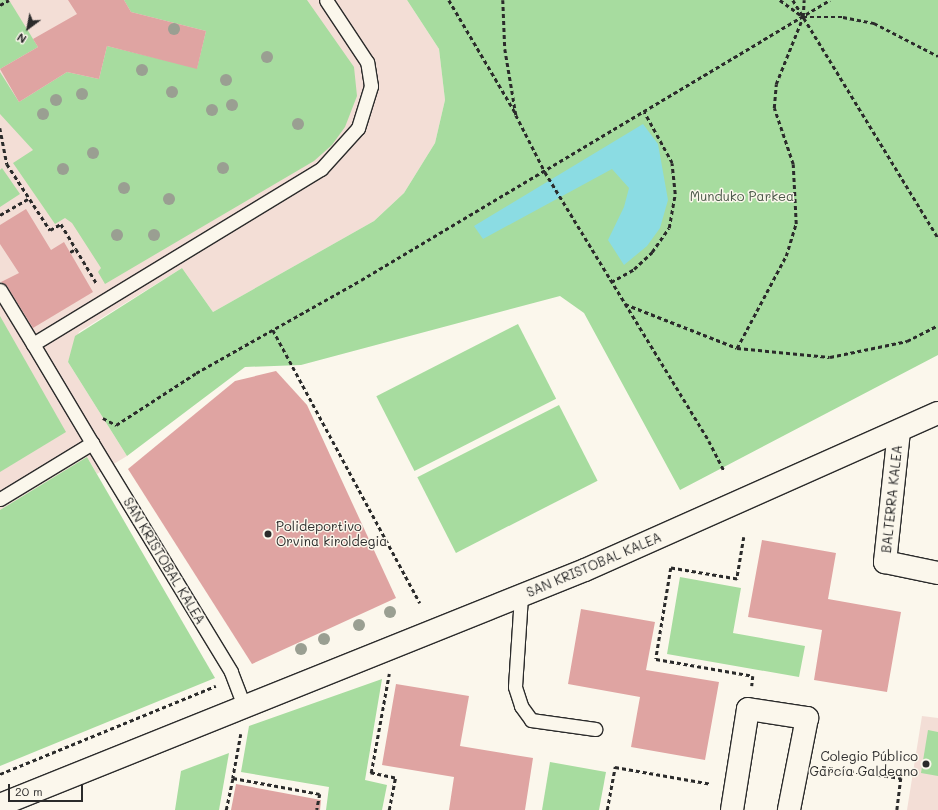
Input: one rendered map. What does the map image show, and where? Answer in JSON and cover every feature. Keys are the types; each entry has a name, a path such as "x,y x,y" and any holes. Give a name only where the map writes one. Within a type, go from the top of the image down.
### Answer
{"main road":[{"name":"SAN KRISTOBAL KALEA","path":"0,805 521,596 938,413"},
{"name":"BALTERRA KALEA","path":"899,431 885,562 938,573"},
{"path":"732,810 748,709 807,718 789,810"}],"lane":[{"path":"33,344 322,169 346,146 358,128 371,86 367,62 326,0"},
{"name":"SAN KRISTOBAL KALEA","path":"0,290 235,678 245,708"},
{"path":"0,499 92,443"},
{"path":"521,596 515,686 521,706 531,720 595,728"}],"path":[{"path":"0,5 9,0"},
{"path":"449,0 516,115 544,172 709,440 724,470"},
{"path":"502,0 505,49 516,115"},
{"path":"780,0 803,16 842,17 874,23 938,56"},
{"path":"793,0 938,238"},
{"path":"737,348 786,256 796,224 793,164 774,108 784,59 803,16 804,0"},
{"path":"103,418 116,425 196,373 273,330 544,172 830,0"},
{"path":"611,282 634,269 652,252 669,228 675,194 672,163 644,112"},
{"path":"0,128 7,164 50,230 61,224 99,287"},
{"path":"0,215 29,198"},
{"path":"70,252 76,249"},
{"path":"625,304 737,348 830,357 906,341 938,325"},
{"path":"273,330 420,603"},
{"path":"744,537 737,579 671,568 656,659 754,676 748,709"},
{"path":"389,810 395,778 371,773 394,647"},
{"path":"0,774 235,678"},
{"path":"226,810 245,708"},
{"path":"798,764 901,778 897,810"},
{"path":"607,810 615,767 735,788"},
{"path":"233,778 320,794 317,810"}],"shaded area":[{"path":"0,0 407,0 439,49 445,100 435,143 404,193 374,221 213,312 182,268 79,332 68,362 127,456 97,474 87,457 0,510"},
{"name":"Colegio Público García Galdeano","path":"922,716 938,718 938,810 907,810"}],"green space":[{"path":"0,0 9,0 38,47 0,69"},
{"path":"124,0 307,0 354,67 357,96 345,127 332,145 314,161 105,284 98,272 101,268 72,223 65,218 55,224 13,163 33,150 0,114 0,72 19,102 67,72 99,79 107,46 197,68 206,31 131,12"},
{"name":"Munduko Parkea","path":"407,0 938,0 938,355 680,490 584,313 560,296 301,365 245,367 127,456 68,362 75,336 182,268 213,312 374,221 404,193 435,143 445,100 439,49"},
{"path":"2,168 20,194 0,207 0,170"},
{"path":"0,316 66,432 0,472"},
{"path":"518,324 556,399 414,471 376,396"},
{"path":"559,405 598,481 456,553 417,477"},
{"path":"87,457 215,678 0,766 0,510"},
{"path":"680,577 741,588 733,633 805,646 799,677 667,654"},
{"path":"382,679 365,780 387,785 382,810 326,810 329,787 241,772 249,726"},
{"path":"928,730 938,732 938,776 921,773"},
{"path":"229,753 219,810 175,810 181,771"},
{"path":"550,762 606,772 599,810 542,810"}],"water":[{"path":"643,124 658,144 668,200 660,228 647,246 624,265 608,240 624,207 629,188 612,169 483,239 474,226"}],"building":[{"path":"68,0 124,0 131,12 206,31 197,69 107,46 99,79 67,72 19,102 0,69 38,47 33,39 77,14"},
{"path":"26,209 51,250 64,242 93,292 33,328 7,286 1,282 19,273 0,244 0,225"},
{"name":"Polideportivo Orvina kiroldegia","path":"276,371 307,405 396,598 252,664 128,469 235,381"},
{"path":"762,540 836,553 828,599 901,612 887,692 814,680 822,630 748,617"},
{"path":"581,609 655,622 646,670 719,682 705,760 631,747 640,697 568,684"},
{"path":"396,684 469,696 460,746 533,758 525,810 449,810 454,777 382,765"},
{"path":"236,784 321,800 320,810 231,810"}],"place":[{"name":"Polideportivo Orvina kiroldegia","path":"268,534"},
{"name":"Colegio Público García Galdeano","path":"926,764"}]}
